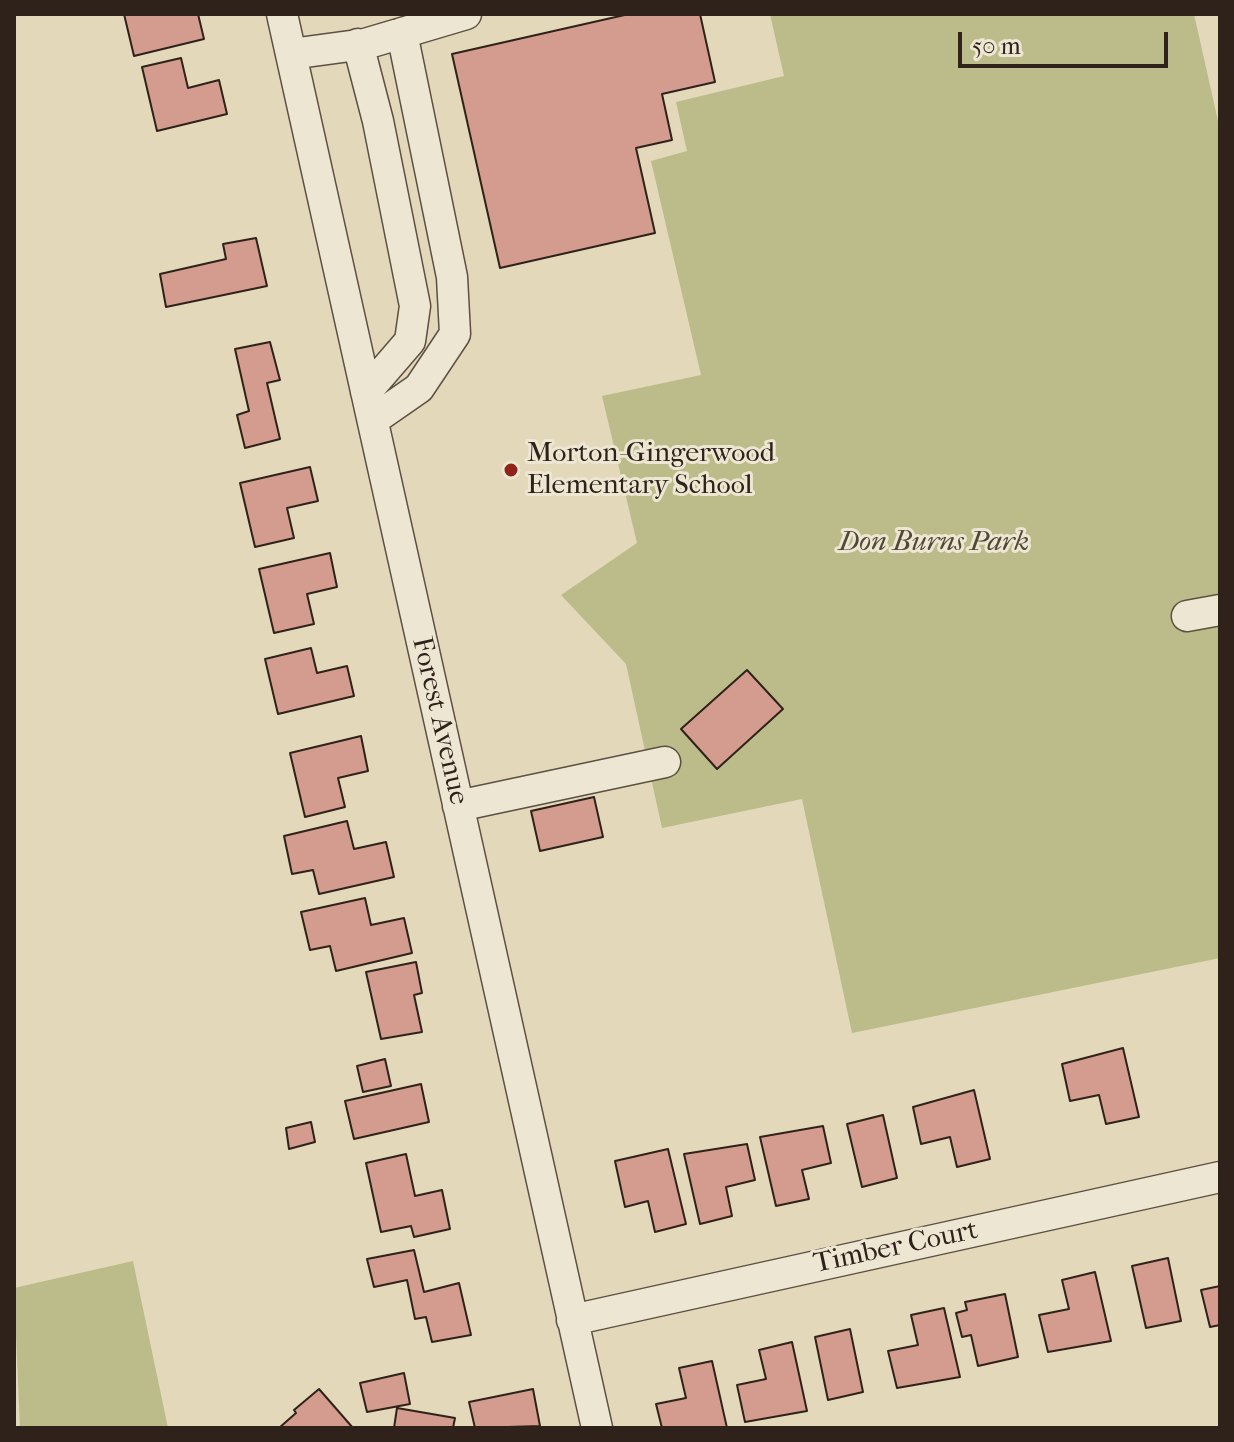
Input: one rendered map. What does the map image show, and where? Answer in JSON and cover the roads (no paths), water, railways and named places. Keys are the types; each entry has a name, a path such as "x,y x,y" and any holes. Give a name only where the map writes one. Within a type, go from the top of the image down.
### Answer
{"street":[{"name":"Forest Avenue","path":"282,14 597,1428"},
{"path":"291,54 358,44 466,14"},
{"path":"370,406 419,388 455,334 452,277 402,33"},
{"path":"358,44 378,121 415,306 410,341 370,406"},
{"path":"1187,616 1220,610"},
{"path":"458,806 665,762"},
{"name":"Timber Court","path":"572,1320 1220,1177"}],"place":[{"name":"Morton-Gingerwood Elementary School","path":"511,470"}],"park label":[{"name":"Don Burns Park","path":"934,543"}]}
